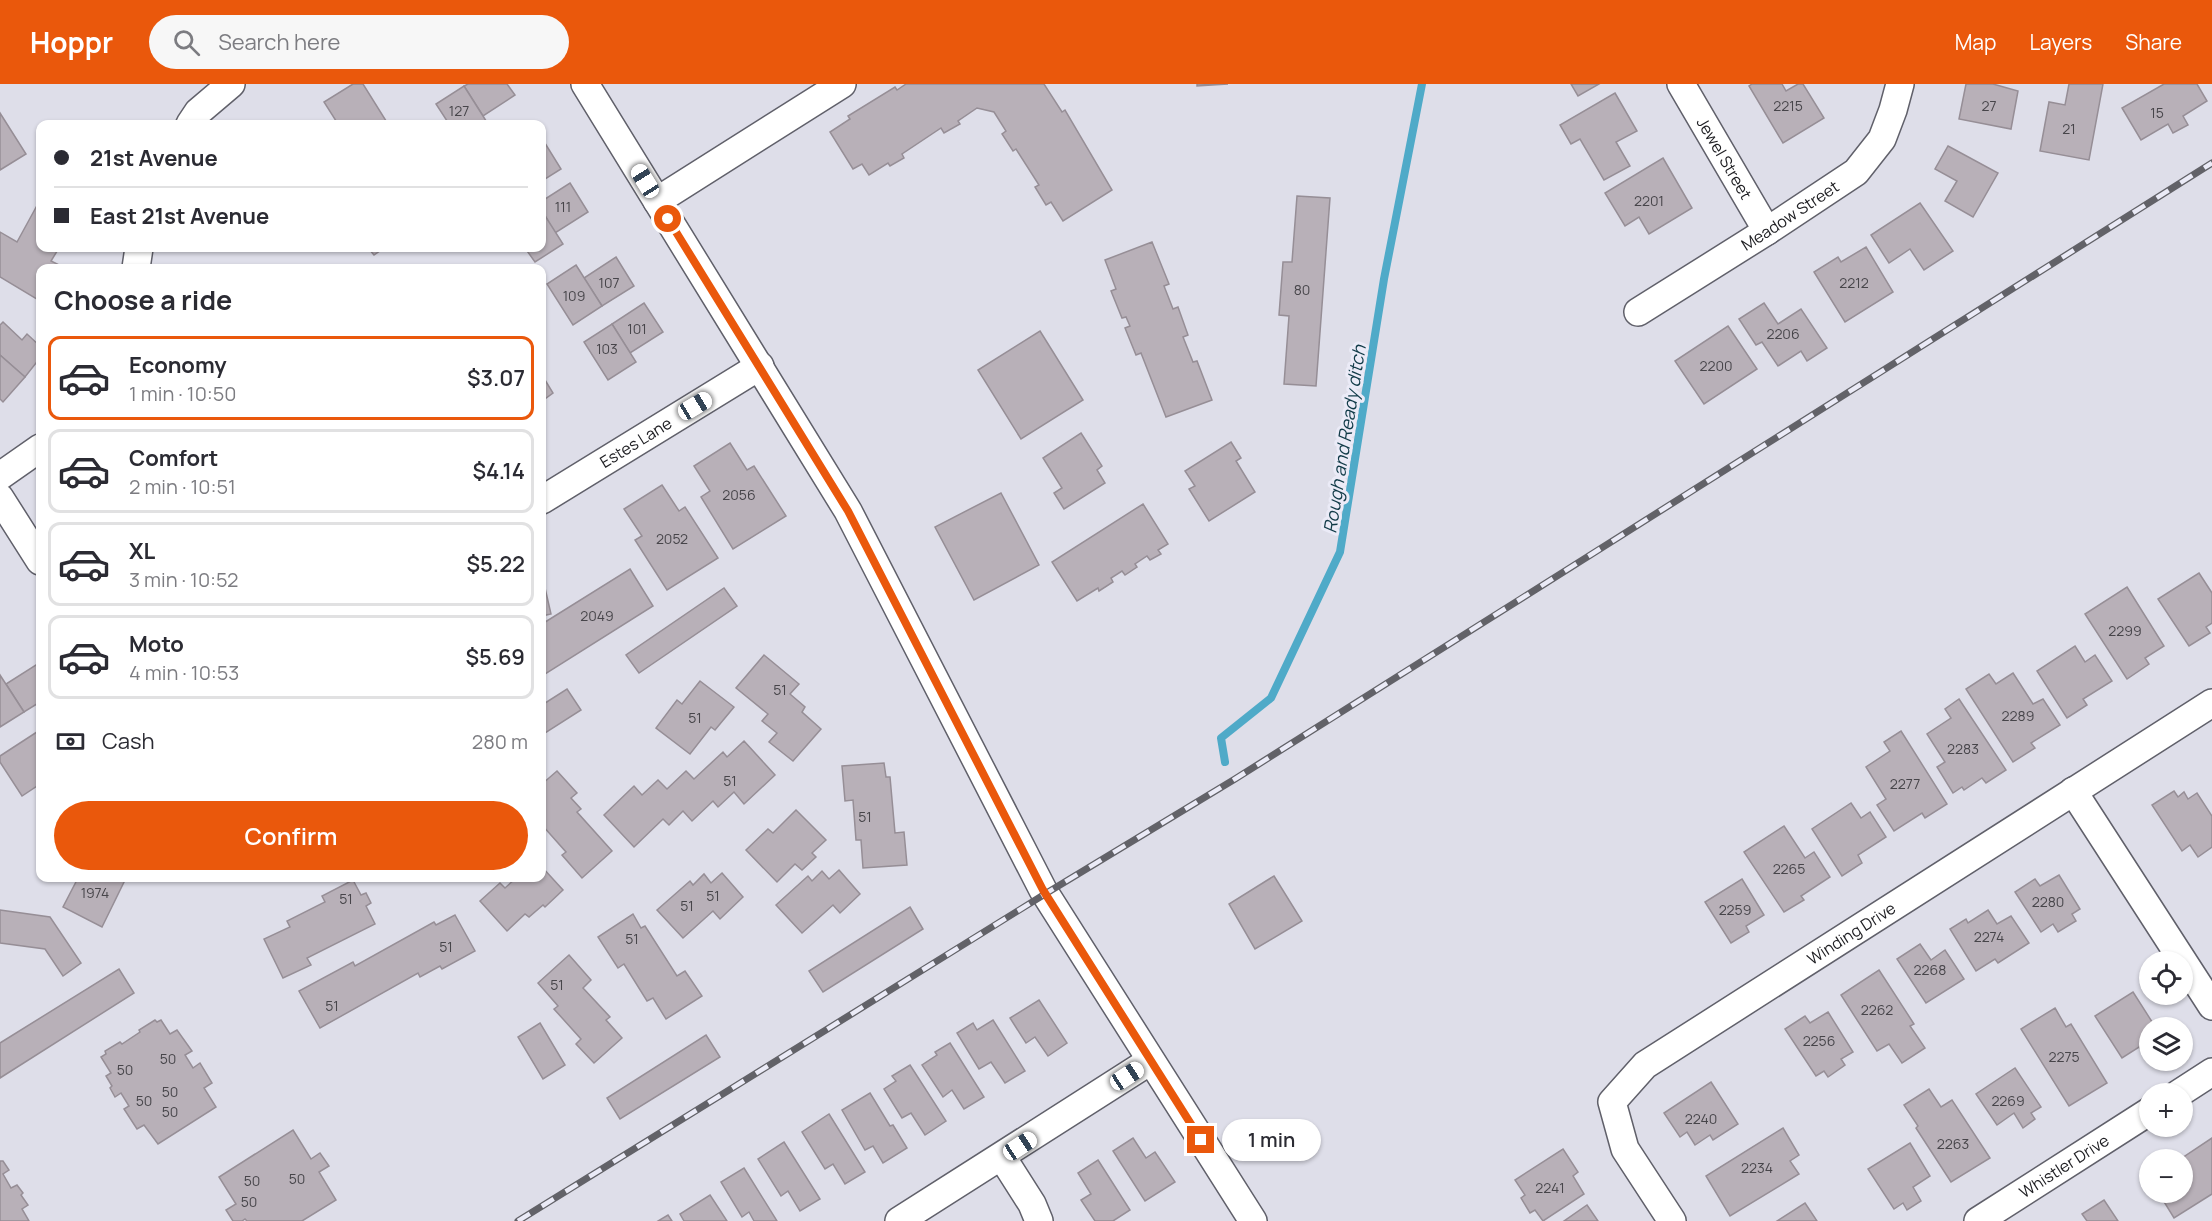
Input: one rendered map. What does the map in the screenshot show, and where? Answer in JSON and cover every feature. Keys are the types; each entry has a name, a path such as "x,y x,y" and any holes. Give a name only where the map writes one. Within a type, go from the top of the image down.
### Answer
{"street":[{"path":"193,120 198,112 231,84"},
{"path":"585,84 848,511 1043,890 1253,1221"},
{"path":"657,201 842,84"},
{"name":"Jewel Street","path":"1681,84 1767,231"},
{"name":"Meadow Street","path":"1638,312 1856,172 1882,139 1900,84"},
{"name":"Estes Lane","path":"546,498 760,366"},
{"path":"0,476 36,451"},
{"path":"0,498 36,555"},
{"name":"Winding Drive","path":"1672,1221 1625,1149 1612,1102 1646,1065 2212,703"},
{"path":"2073,791 2212,1006"},
{"path":"899,1221 1150,1061"},
{"path":"2193,1084 2212,1072"},
{"name":"Whistler Drive","path":"1978,1221 2139,1118"},
{"path":"1002,1157 1032,1204 1039,1221"}],"building":[{"path":"353,84 363,84 386,120 335,120 324,102"},
{"path":"468,84 507,84 515,95 483,116 464,86"},
{"path":"906,84 1044,84 1062,112 1065,110 1112,190 1063,221 1051,202 1046,205 1035,187 1039,185 1016,149 1013,151 1002,134 1006,131 994,112 977,108 958,121 960,124 944,133 941,128 902,154 904,158 890,166 888,163 869,175 862,164 853,169 830,132 850,119 848,116 895,87 897,90"},
{"path":"1197,84 1228,84 1197,86"},
{"path":"1571,84 1599,84 1578,96"},
{"path":"1752,84 1782,84 1786,91 1798,84 1803,84 1824,118 1783,143 1749,86"},
{"path":"1966,84 1993,84 2018,91 2011,129 1959,119"},
{"path":"2069,84 2103,84 2089,160 2040,151 2049,102 2065,105"},
{"path":"2164,84 2197,84 2207,101 2183,116 2188,125 2173,133 2168,124 2141,140 2122,108"},
{"path":"464,86 485,120 446,120 436,104"},
{"path":"1615,93 1637,131 1616,142 1630,166 1604,180 1580,139 1571,144 1560,125"},
{"path":"0,113 26,154 0,170"},
{"path":"546,145 561,169 546,178"},
{"path":"1948,146 1998,173 1973,217 1945,201 1957,181 1935,169"},
{"path":"1663,158 1692,208 1649,234 1639,217 1625,226 1605,193"},
{"path":"570,183 588,212 555,233 546,218 546,198"},
{"path":"1297,196 1330,198 1316,386 1284,384 1289,316 1279,315 1283,262 1292,262"},
{"path":"1920,203 1953,251 1924,270 1910,249 1889,263 1871,235"},
{"path":"36,207 36,252 57,252 51,261 57,264 36,264 36,299 0,277 0,232 17,242"},
{"path":"546,217 563,244 535,262 528,252 546,252"},
{"path":"1152,242 1169,284 1164,286 1173,309 1178,307 1188,335 1183,337 1193,362 1197,361 1212,400 1166,417 1141,353 1136,355 1125,328 1130,326 1126,317 1122,318 1111,291 1116,289 1105,260"},
{"path":"1866,247 1893,292 1845,322 1814,272 1838,257 1841,262"},
{"path":"616,257 634,286 602,306 584,278"},
{"path":"576,265 602,306 573,325 547,284"},
{"path":"644,303 663,332 630,353 612,324"},
{"path":"1764,303 1778,324 1801,309 1827,348 1807,361 1801,351 1778,366 1762,342 1756,345 1739,319"},
{"path":"3,322 22,340 27,334 36,342 36,363 25,377 0,355 0,325"},
{"path":"612,324 636,362 608,380 584,342"},
{"path":"1728,326 1757,369 1704,404 1675,361"},
{"path":"1040,331 1083,400 1021,439 978,370"},
{"path":"0,355 25,377 3,402 0,399"},
{"path":"546,382 553,393 546,398"},
{"path":"1081,433 1102,466 1097,470 1105,483 1064,509 1054,493 1062,488 1043,458"},
{"path":"1231,442 1241,458 1236,461 1255,492 1209,521 1189,489 1195,486 1185,471"},
{"path":"730,443 747,470 754,466 786,516 733,549 701,497 710,491 694,466"},
{"path":"662,485 679,511 685,507 718,558 667,590 635,540 642,536 624,509"},
{"path":"1001,493 1039,565 974,600 935,527"},
{"path":"1143,504 1168,544 1158,550 1161,554 1150,560 1147,556 1125,575 1122,571 1111,578 1113,582 1077,601 1052,562"},
{"path":"630,569 653,606 546,673 546,622"},
{"path":"2199,573 2212,593 2212,623 2206,627 2210,633 2189,646 2158,599"},
{"path":"2127,587 2164,646 2145,658 2149,664 2127,679 2085,614"},
{"path":"724,588 737,606 639,673 626,655"},
{"path":"546,592 551,614 546,615"},
{"path":"2075,646 2085,662 2095,655 2112,681 2083,699 2087,705 2067,718 2037,671"},
{"path":"764,655 799,684 790,694 805,707 802,712 821,729 793,761 769,742 777,733 762,721 768,714 736,688"},
{"path":"36,665 36,704 24,712 6,684"},
{"path":"2013,673 2033,704 2043,699 2060,725 2031,743 2035,748 2013,762 1966,689 1989,674 1996,684"},
{"path":"0,675 24,712 0,727"},
{"path":"700,681 734,707 715,730 711,727 690,754 656,728 677,700 682,704"},
{"path":"567,689 581,710 546,732 546,702"},
{"path":"1959,699 2006,770 1986,783 1982,778 1964,790 1962,787 1953,793 1937,767 1945,762 1927,734 1951,718 1945,709"},
{"path":"1901,731 1947,804 1925,818 1922,813 1894,831 1877,805 1886,799 1866,767 1890,751 1884,742"},
{"path":"36,733 36,787 22,796 0,762 0,756"},
{"path":"744,741 775,775 744,804 734,792 718,807 713,801 692,821 683,811 669,825 663,819 634,847 604,815 634,786 642,795 658,780 667,789 686,771 694,779 723,752 727,757"},
{"path":"884,763 886,777 890,777 895,833 904,832 907,865 863,868 861,840 856,840 853,800 845,801 842,766"},
{"path":"557,771 577,793 571,798 581,809 577,812 612,851 582,878 562,855 566,852 546,830 546,781"},
{"path":"2174,791 2178,797 2184,792 2188,799 2197,793 2212,816 2212,847 2198,857 2190,845 2182,851 2152,805"},
{"path":"1851,803 1861,818 1870,812 1886,837 1858,855 1862,863 1842,876 1812,829"},
{"path":"796,810 826,840 812,853 816,857 802,870 795,864 777,882 746,850 768,829 773,833"},
{"path":"1784,826 1805,858 1814,852 1830,877 1801,896 1804,900 1784,912 1744,852"},
{"path":"839,870 860,894 840,913 833,905 802,933 776,905 808,876 812,881 822,871 829,879"},
{"path":"546,871 563,890 545,907 543,905 529,917 525,914 507,931 480,901 500,883 505,888 512,882 546,882"},
{"path":"722,873 743,897 720,919 713,911 683,938 657,910 690,881 693,885 704,874 711,883"},
{"path":"2059,875 2080,909 2072,914 2076,921 2058,932 2053,924 2041,932 2015,892 2035,879 2040,886"},
{"path":"1274,876 1302,921 1255,949 1229,904"},
{"path":"1742,879 1764,915 1746,926 1749,932 1731,943 1705,902"},
{"path":"76,882 124,882 102,927 63,907"},
{"path":"349,882 354,882 361,895 366,893 371,903 366,906 375,924 307,958 311,965 283,978 264,939 290,927 287,921 325,902 322,896"},
{"path":"910,907 923,929 823,992 809,971"},
{"path":"0,910 50,917 81,963 63,976 45,949 0,943"},
{"path":"1988,910 1997,924 2011,916 2029,943 1998,963 1995,959 1976,971 1950,929 1966,919 1968,923"},
{"path":"633,914 641,928 645,926 677,976 685,971 702,996 666,1019 653,998 647,1001 624,964 618,968 598,937"},
{"path":"455,915 475,951 442,969 440,966 420,977 418,973 320,1028 299,991 353,962 355,966 434,922 436,925"},
{"path":"1920,944 1931,960 1945,950 1964,979 1926,1003 1897,959"},
{"path":"569,955 591,980 583,988 610,1017 606,1020 622,1038 594,1063 576,1044 581,1039 554,1009 558,1006 538,983"},
{"path":"119,969 134,993 0,1078 0,1043"},
{"path":"1879,970 1914,1024 1910,1026 1925,1048 1902,1063 1889,1044 1877,1051 1841,995"},
{"path":"2133,992 2139,1005 2149,1017 2139,1017 2139,1047 2122,1058 2095,1016"},
{"path":"1039,1000 1067,1043 1048,1056 1035,1037 1026,1043 1010,1018"},
{"path":"2055,1008 2066,1027 2071,1024 2107,1083 2069,1106 2021,1029"},
{"path":"1828,1012 1853,1052 1841,1059 1845,1065 1828,1077 1824,1071 1816,1076 1785,1029 1805,1016 1810,1023"},
{"path":"155,1020 157,1022 161,1020 170,1034 177,1030 192,1051 185,1055 193,1068 200,1063 212,1083 204,1088 216,1107 158,1144 144,1125 137,1129 124,1109 129,1106 121,1093 115,1097 106,1076 111,1073 101,1057 106,1054 105,1051 120,1042 122,1044"},
{"path":"993,1020 1025,1071 1005,1083 991,1062 979,1069 957,1033 973,1023 977,1030"},
{"path":"540,1023 565,1065 543,1079 518,1037"},
{"path":"706,1035 720,1057 620,1119 607,1098"},
{"path":"950,1043 984,1097 964,1109 952,1090 943,1097 922,1065 937,1055 935,1052"},
{"path":"910,1065 946,1121 925,1135 911,1113 902,1118 884,1089 896,1081 892,1076"},
{"path":"2015,1068 2041,1107 2031,1113 2035,1119 2023,1128 2014,1113 1997,1125 1976,1094"},
{"path":"1711,1082 1738,1124 1713,1140 1710,1135 1695,1145 1687,1132 1680,1137 1664,1113"},
{"path":"1929,1089 1941,1107 1952,1100 1990,1158 1951,1182 1904,1105"},
{"path":"870,1093 890,1126 893,1125 907,1148 883,1163 873,1146 865,1150 842,1110"},
{"path":"829,1114 865,1172 845,1184 833,1164 825,1169 802,1132"},
{"path":"1783,1128 1799,1155 1790,1161 1799,1174 1730,1216 1706,1176"},
{"path":"293,1130 311,1159 320,1153 329,1166 319,1172 336,1200 302,1221 247,1221 245,1219 233,1221 226,1210 236,1204 219,1177"},
{"path":"1133,1138 1146,1158 1155,1152 1175,1182 1145,1201 1113,1151"},
{"path":"2212,1138 2212,1194 2174,1218 2165,1203 2193,1203 2193,1151"},
{"path":"784,1142 820,1199 800,1211 788,1191 781,1196 758,1159"},
{"path":"1910,1143 1930,1176 1913,1187 1921,1201 1907,1210 1903,1203 1894,1209 1868,1169"},
{"path":"1563,1149 1578,1172 1573,1176 1584,1194 1543,1221 1535,1210 1530,1213 1521,1198 1525,1195 1515,1180"},
{"path":"1098,1160 1130,1210 1113,1221 1095,1221 1081,1200 1091,1194 1078,1173"},
{"path":"0,1161 3,1161 9,1170 3,1174 11,1188 17,1185 23,1193 21,1195 28,1205 22,1209 29,1221 0,1221"},
{"path":"744,1168 777,1221 754,1221 749,1212 742,1217 721,1182"},
{"path":"710,1195 727,1221 684,1221 680,1214"},
{"path":"2104,1200 2118,1221 2087,1221 2082,1214"},
{"path":"1805,1203 1817,1221 1777,1221"},
{"path":"1587,1205 1598,1221 1564,1221"},
{"path":"668,1215 672,1221 658,1221"}],"waterway":[{"name":"Rough and Ready ditch","path":"1225,762 1221,738 1271,698 1340,552 1384,279 1422,84"}],"railway":[{"path":"518,1221 1045,894 1235,779 2212,163"}],"route":[{"path":"668,219 848,511 1043,890 1201,1140"}]}
